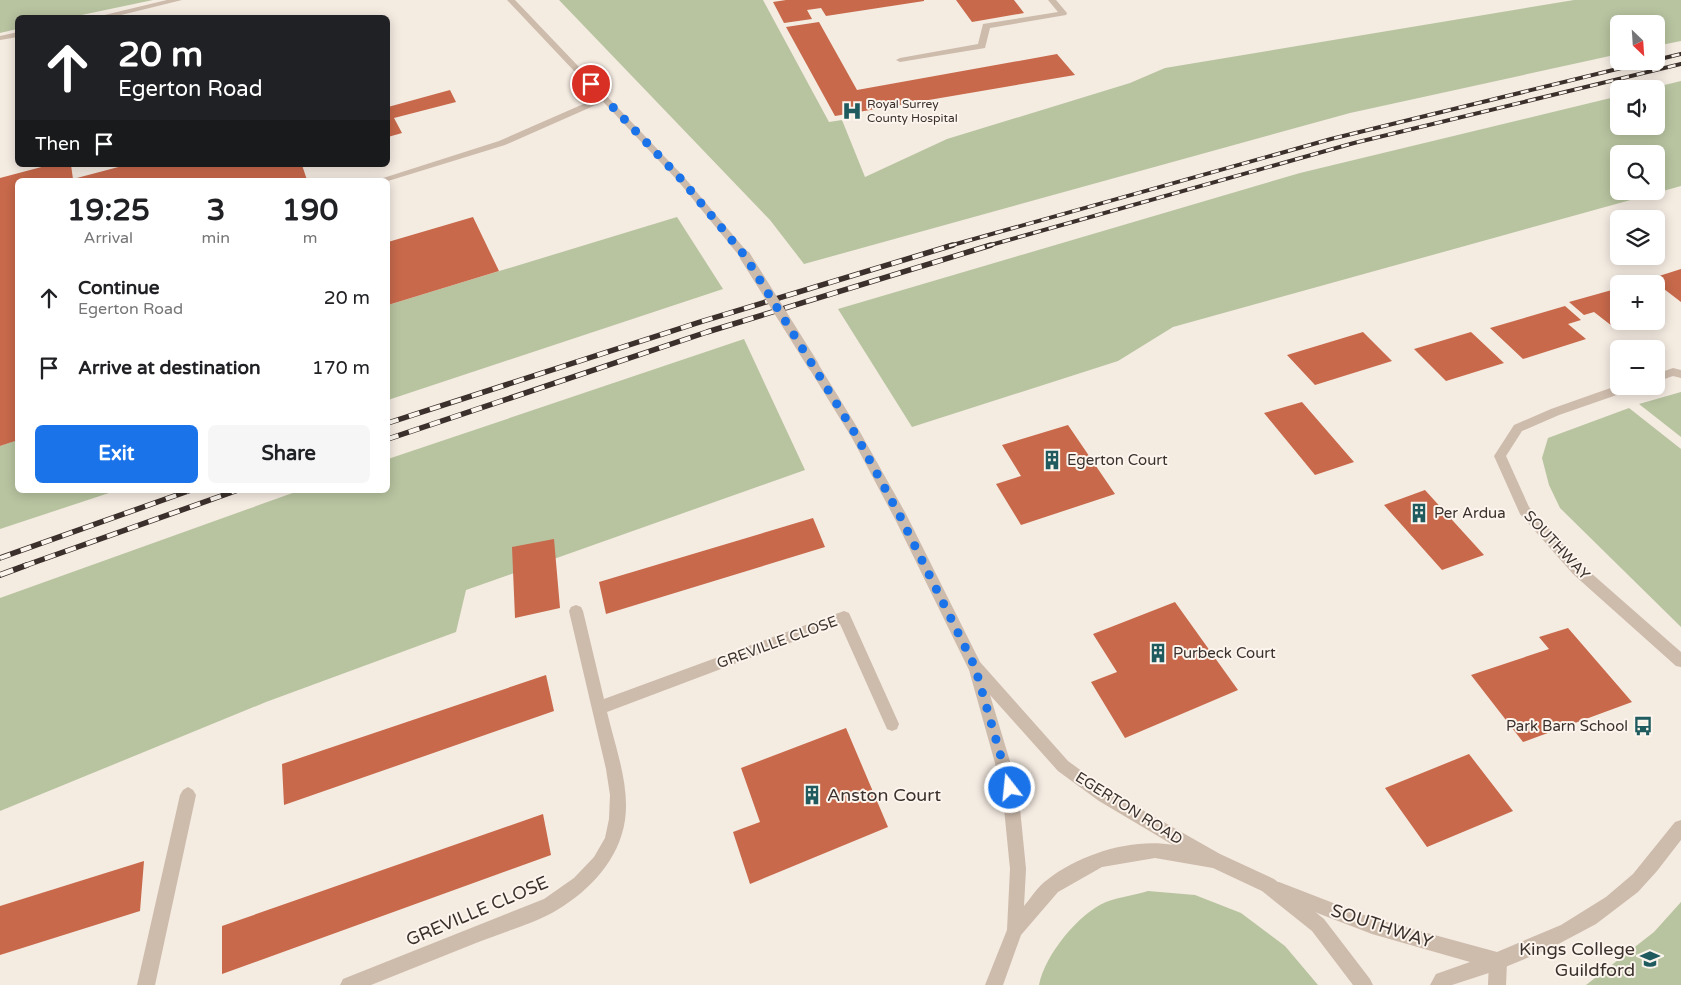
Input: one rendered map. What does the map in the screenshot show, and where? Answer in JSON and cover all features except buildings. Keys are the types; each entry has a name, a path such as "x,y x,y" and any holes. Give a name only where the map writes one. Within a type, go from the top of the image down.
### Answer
{"street":[{"path":"110,15 178,0"},
{"name":"EGERTON ROAD","path":"511,0 687,186 745,256 856,435 901,518 975,667 1063,766 1112,800 1214,860"},
{"path":"900,60 982,46 986,26 1063,13 1052,0"},
{"path":"0,38 15,35"},
{"path":"388,178 502,143 604,98"},
{"path":"1665,375 1673,372 1681,374"},
{"name":"SOUTHWAY","path":"1610,393 1554,412 1518,428 1500,456 1524,510 1578,570 1681,661"},
{"name":"GREVILLE CLOSE","path":"349,985 550,905 574,890 598,867 610,848 617,827 619,803 576,611"},
{"name":"GREVILLE CLOSE","path":"599,708 844,617 892,724"},
{"path":"975,667 1010,788 1018,869 1015,930 994,985"},
{"path":"146,985 188,795"},
{"path":"1439,985 1442,980 1498,961 1585,922 1631,886 1681,828"},
{"path":"1015,930 1052,886 1100,859 1155,850 1214,860 1268,885 1318,925 1364,985"},
{"name":"SOUTHWAY","path":"1268,885 1372,926 1498,961"},
{"path":"1497,985 1498,961"}],"green space":[{"path":"0,0 153,0 82,15 15,15 15,29 0,33"},
{"path":"559,0 763,0 829,122 842,120 865,177 947,139 1130,83 1165,68 1574,0 1681,0 1681,41 1665,44 1665,15 1610,15 1610,56 1350,113 804,264 770,220"},
{"path":"1681,81 1681,186 1665,190 1665,145 1610,145 1610,200 1631,200 1173,327 1118,361 912,427 838,309 1300,173 1610,98 1610,135 1665,135 1665,85"},
{"path":"677,217 723,289 390,399 390,304"},
{"path":"744,339 805,470 466,590 456,632 266,702 0,811 0,598 293,493 390,493 390,458"},
{"path":"1681,392 1681,437 1639,404"},
{"path":"1629,408 1681,449 1681,627 1560,508 1549,485 1542,458 1548,438"},
{"path":"15,441 15,493 109,493 0,529 0,446"},
{"path":"1148,891 1195,895 1241,913 1285,946 1318,985 1039,985 1042,973 1055,949 1085,916 1106,902"},
{"name":"Kings College Guildford","path":"1681,902 1681,985 1586,985 1654,932"}],"railway":[{"path":"1665,58 1681,54"},
{"path":"987,246 1354,143 1681,64"},
{"path":"949,246 1331,139 1613,70"},
{"path":"390,422 700,322 953,245"},
{"path":"390,438 707,332 991,245"},
{"path":"0,558 183,493"},
{"path":"24,566 230,493"},
{"path":"0,575 27,565"}],"place":[{"name":"Royal Surrey County Hospital","path":"852,111"},
{"name":"Egerton Court","path":"1052,460"},
{"name":"Per Ardua","path":"1419,513"},
{"name":"Purbeck Court","path":"1158,653"},
{"name":"Park Barn School","path":"1643,726"},
{"name":"Anston Court","path":"812,795"},
{"name":"Kings College Guildford","path":"1650,959"}],"route":[{"path":"591,84 681,179 745,256 856,435 901,518 975,667 1010,788"}]}
